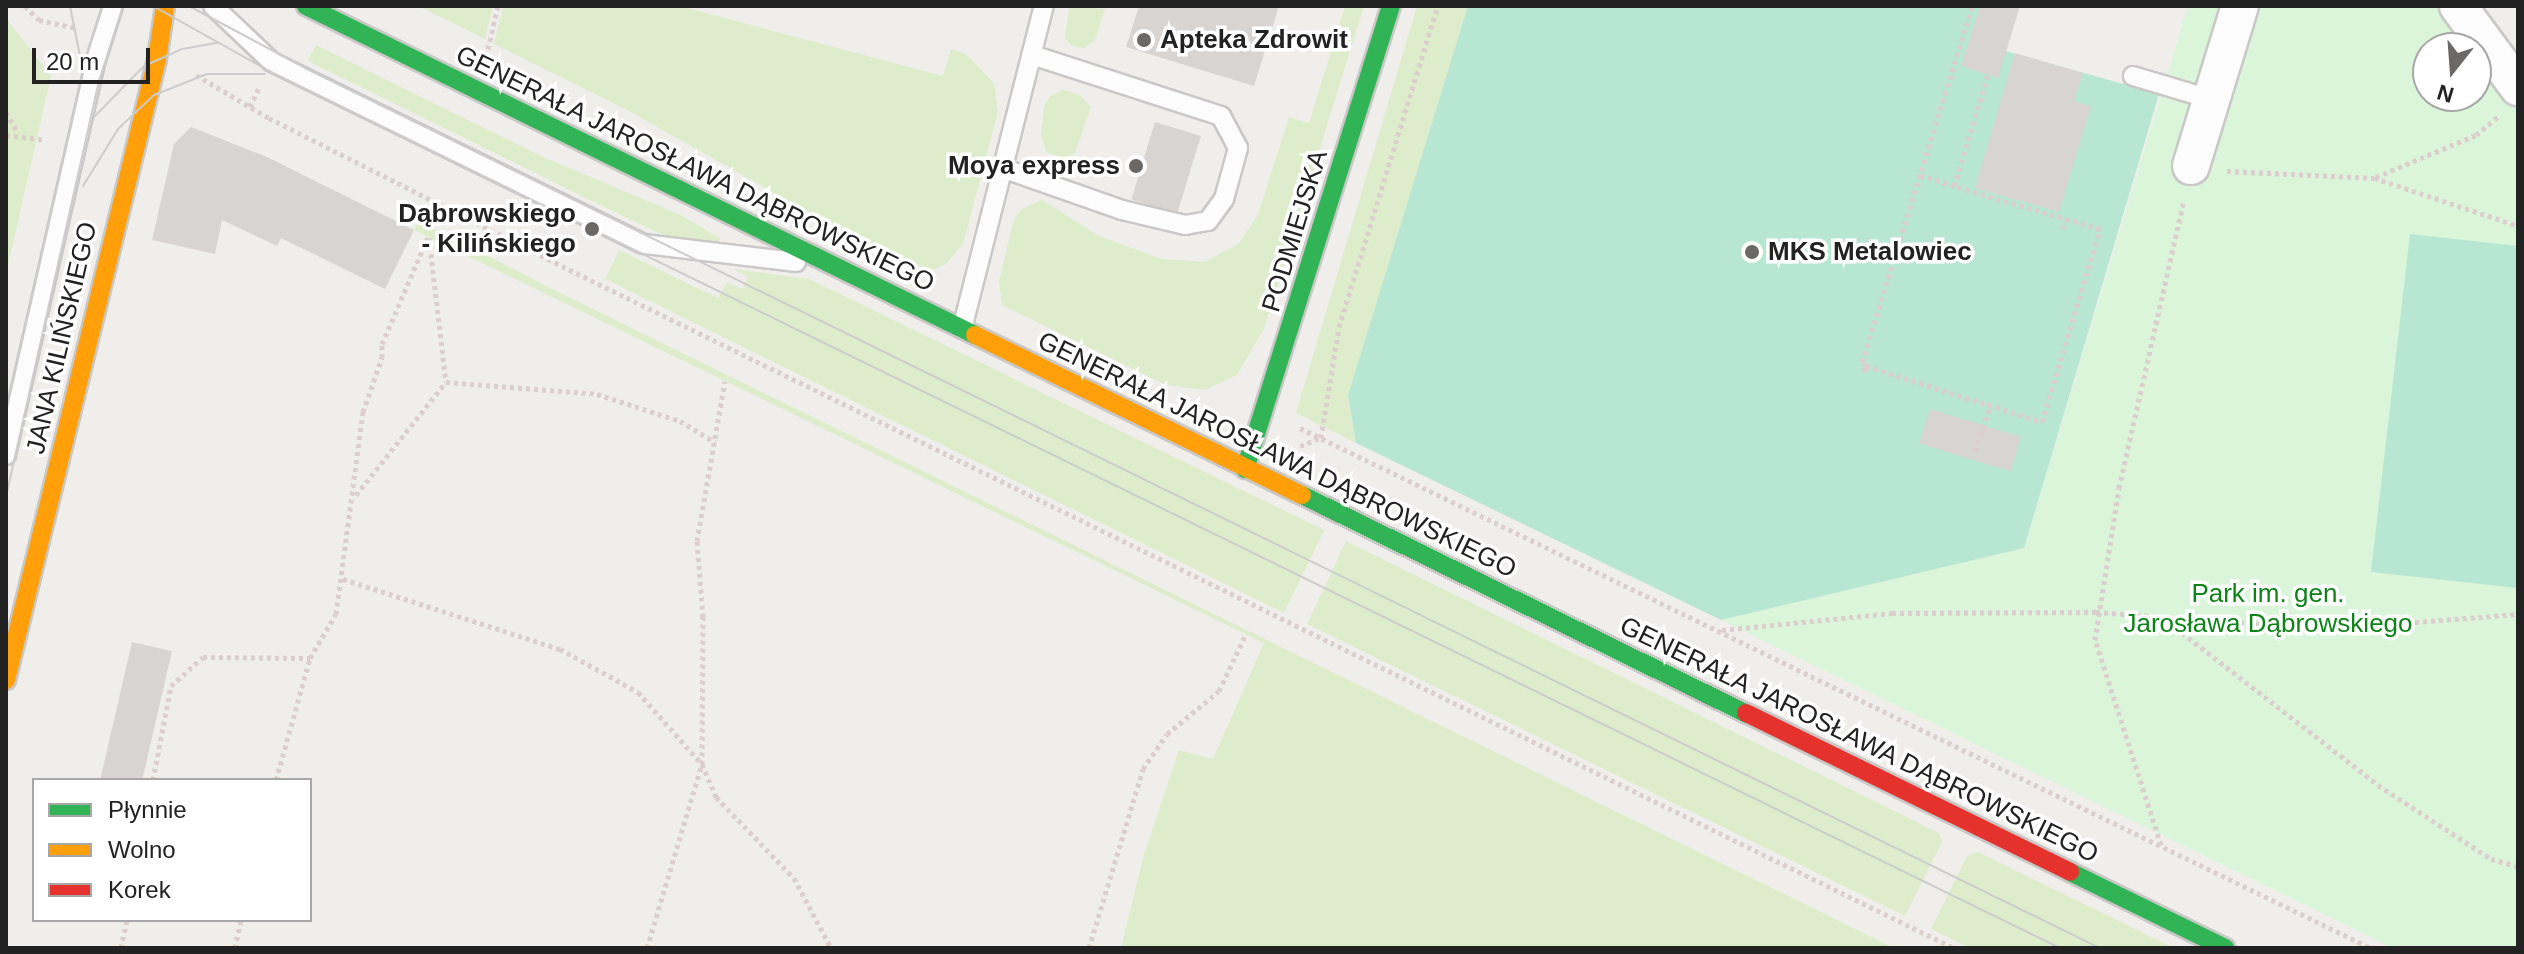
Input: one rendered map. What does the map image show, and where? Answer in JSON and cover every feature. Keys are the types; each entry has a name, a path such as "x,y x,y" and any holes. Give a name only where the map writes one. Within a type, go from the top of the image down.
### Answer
{"street":[{"name":"JANA KILIŃSKIEGO","path":"6,680 157,59 165,6"},
{"name":"GENERAŁA JAROSŁAWA DĄBROWSKIEGO","path":"306,6 2225,948"},
{"name":"PODMIEJSKA","path":"1245,469 1391,6"},
{"path":"2191,166 2240,6"},
{"path":"2458,6 2513,98"}],"lane":[{"path":"6,455 95,63 113,6"},
{"path":"213,6 272,62 644,244 701,254 831,265"},
{"path":"962,329 1044,6"},
{"path":"1005,169 1122,210 1185,225 1208,221 1224,199 1238,148 1221,116 1032,55"},
{"path":"2133,76 2210,99"}],"path":[{"path":"25,6 39,20 64,26"},
{"path":"487,50 498,6"},
{"path":"1438,6 1339,327 1321,438 1722,630 2371,948"},
{"path":"1920,175 2100,229 2042,422 1988,403 1865,369 1862,362 1972,6"},
{"path":"1954,186 1988,75"},
{"path":"210,83 250,107 562,266 1954,948"},
{"path":"250,107 261,83"},
{"path":"2374,178 2476,135 2513,98"},
{"path":"6,112 18,133"},
{"path":"6,135 18,133 45,140"},
{"path":"2162,845 2095,640 2096,612 2191,166 2244,174 2374,178 2518,226"},
{"path":"2063,229 2065,220"},
{"path":"277,778 310,658 336,614 355,496 363,412 382,344 428,237 446,382 355,496"},
{"path":"647,948 702,764 703,617 697,541 725,381"},
{"path":"446,382 597,394 680,421 715,442"},
{"path":"1975,451 1988,403"},
{"path":"343,579 560,649 638,692 702,764 716,797 794,878 831,948"},
{"path":"1722,630 1892,613 2096,612 2327,629 2518,614"},
{"path":"2162,617 2378,785 2491,859 2518,866"},
{"path":"1089,948 1143,769 1167,734 1219,691 1246,634"},
{"path":"153,778 171,686 203,657 310,658"},
{"path":"121,948 127,922"},
{"path":"235,948 241,922"}],"green space":[{"path":"418,6 493,6 485,39"},
{"path":"503,6 679,6 943,76 951,49 966,54 994,83 998,112 963,244 946,264 930,271 797,206 631,112 494,44"},
{"path":"1069,6 1105,9 1095,40 1084,48 1072,46 1065,38"},
{"path":"1345,6 1364,6 1264,329 1237,375 1205,390 1166,385 1002,305 999,281 1014,219 1022,209 1042,200 1099,236 1162,259 1205,262 1239,243 1258,215 1289,117 1309,123"},
{"path":"1417,6 1468,6 1348,395 1356,443 1296,413"},
{"name":"MKS Metalowiec","path":"1468,6 1980,6 1970,41 2159,94 2024,548 1721,620 1356,443 1348,395"},
{"name":"Park im. gen. Jarosława Dąbrowskiego","path":"2188,6 2439,6 2459,32 2412,32 2412,112 2492,112 2492,76 2518,110 2518,948 2393,948 1721,620 2024,548"},
{"path":"6,18 51,76 6,274"},
{"path":"316,45 543,157 681,215 721,239 715,244 670,238 633,221 308,61"},
{"path":"1063,90 1080,95 1091,107 1075,153 1063,158 1046,152 1041,135 1044,107 1050,96"},
{"path":"419,220 550,288 1892,947 1121,948 1143,858 1179,750 1213,759 1264,643 414,230"},
{"path":"2410,234 2518,246 2518,588 2371,572"},
{"path":"619,250 718,298 727,282 742,289 748,277 733,269 809,279 1324,530 1284,613 605,279"},
{"path":"1346,541 1939,833 1942,842 1905,916 1307,624"},
{"path":"1978,852 2174,948 1970,948 1931,929 1967,856"}],"building":[{"path":"1139,6 1279,6 1254,86 1126,47"},
{"path":"1980,6 2020,6 1998,78 1961,66"},
{"path":"2015,53 2083,73 2074,101 2091,106 2059,212 1975,188"},
{"path":"1155,122 1201,136 1177,213 1131,199"},
{"path":"191,127 267,157 414,230 385,289 281,238 277,246 222,220 215,254 152,240 174,144"},
{"path":"1930,409 2021,437 2010,471 1919,443"},
{"path":"132,642 172,651 143,778 101,778"}],"tram line":[{"path":"70,6 81,61"},
{"path":"6,412 88,50 103,6"},
{"path":"6,497 100,78 123,6"},
{"path":"153,6 273,73 2060,948"},
{"path":"189,6 305,68 2100,948"},
{"path":"95,116 144,66 182,49 217,43"},
{"path":"83,186 118,129 154,95 207,74 265,74"}],"traffic: fast":[{"path":"306,6 975,335"},
{"path":"1245,469 1391,6"},
{"path":"1302,495 1746,713"},
{"path":"2070,872 2225,948"}],"traffic: slow":[{"path":"6,680 157,59 165,6"},
{"path":"975,335 1302,495"}],"traffic: jam":[{"path":"1746,713 2070,872"}],"place":[{"name":"Apteka Zdrowit","path":"1144,40"},
{"name":"Moya express","path":"1136,166"},
{"name":"Dąbrowskiego - Kilińskiego","path":"592,229"},
{"name":"MKS Metalowiec","path":"1752,252"}]}
